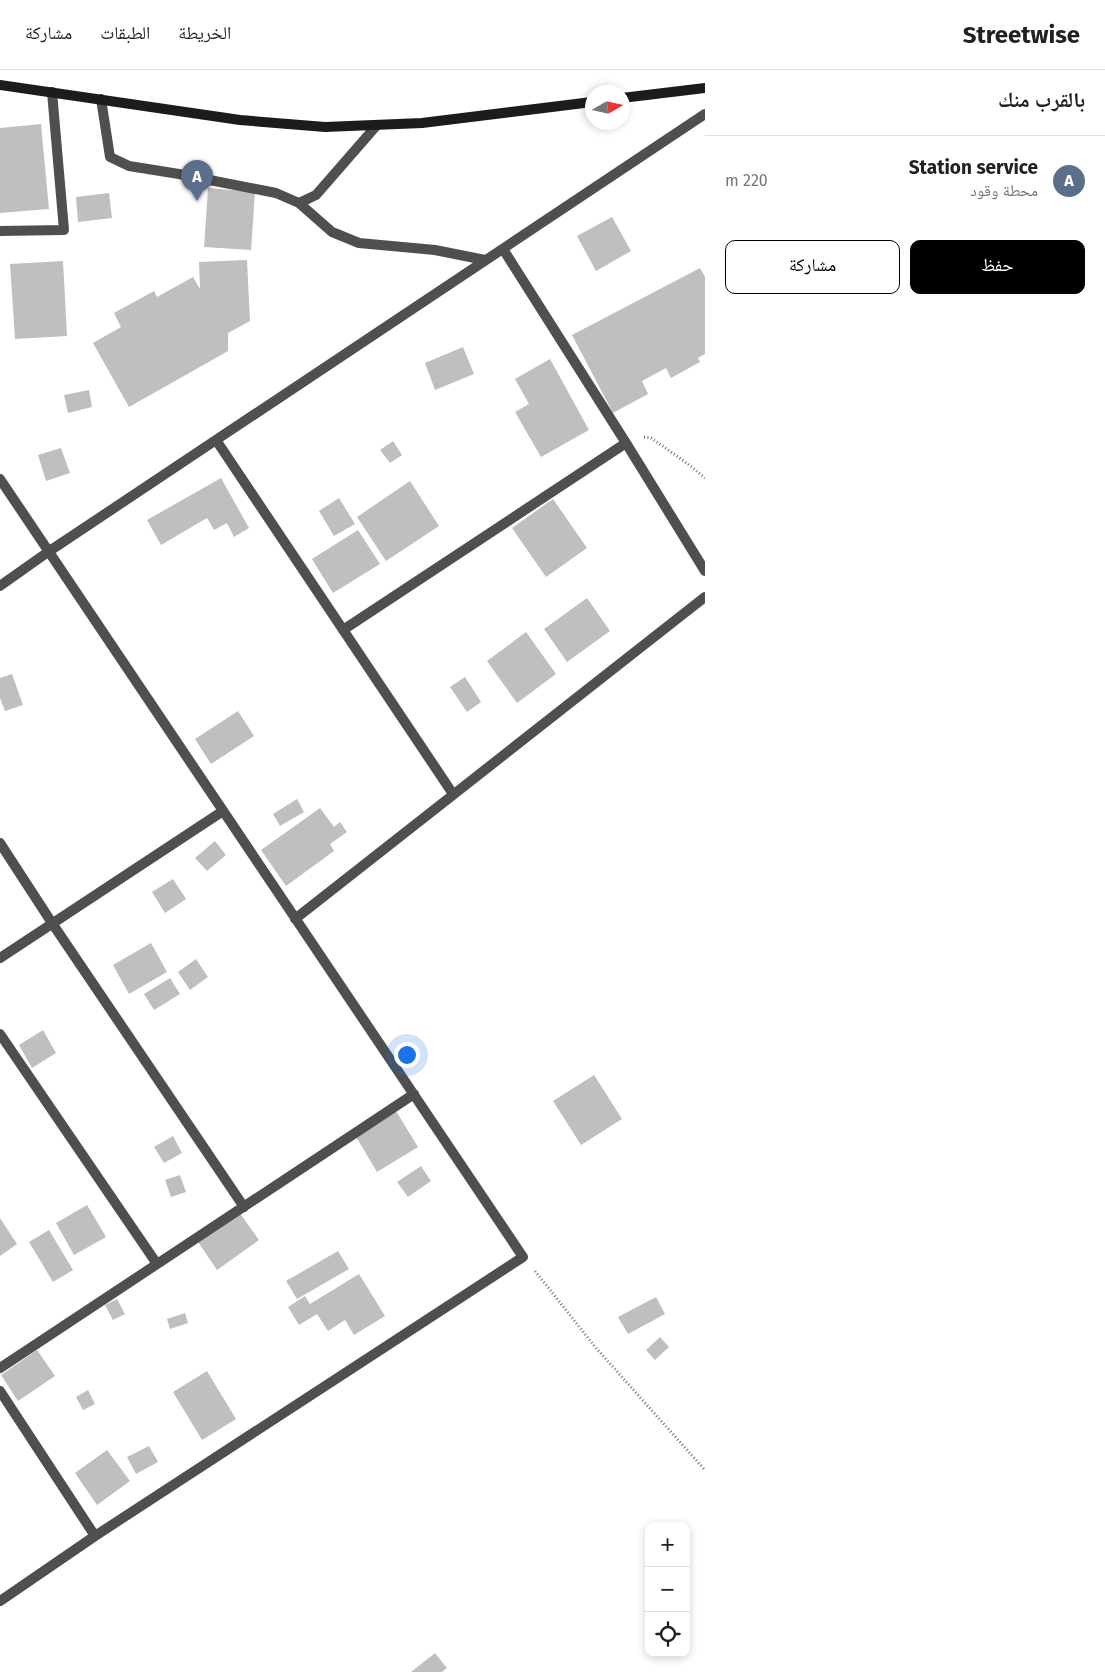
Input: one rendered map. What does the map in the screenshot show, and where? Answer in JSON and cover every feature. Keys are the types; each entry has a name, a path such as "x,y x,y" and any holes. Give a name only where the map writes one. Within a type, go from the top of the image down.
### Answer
{"main road":[{"path":"0,85 240,120 325,126 422,123 585,103"},
{"path":"630,97 705,88"}],"street":[{"path":"0,231 64,230 52,92"},
{"path":"101,100 110,157 129,166 276,193 299,203 332,232 359,243 435,250 485,260"},
{"path":"0,586 48,552 705,114"},
{"path":"299,203 316,195 377,124"},
{"path":"503,249 705,571"},
{"path":"216,440 453,794"},
{"path":"343,630 626,443"},
{"path":"0,479 523,1256 94,1536 0,1601"},
{"path":"296,919 705,597"},
{"path":"0,958 223,812"},
{"path":"0,843 244,1207"},
{"path":"0,1034 157,1264"},
{"path":"0,1368 414,1094"},
{"path":"0,1392 94,1536"}],"path":[{"path":"626,443 638,436 651,438 705,478"},
{"path":"523,1256 596,1348 705,1470"}],"building":[{"path":"41,124 49,209 0,213 0,128"},
{"path":"208,188 255,192 251,250 204,247"},
{"path":"109,193 112,218 78,222 76,197"},
{"path":"612,217 631,251 596,271 577,236"},
{"path":"247,260 250,321 228,333 228,351 129,407 93,343 121,327 114,313 154,291 157,297 193,277 200,289 199,262"},
{"path":"63,261 67,336 15,339 10,264"},
{"path":"700,268 705,277 705,354 698,358 700,362 671,378 666,368 642,381 648,394 613,413 572,335"},
{"path":"463,347 474,374 435,390 425,363"},
{"path":"550,359 589,430 541,457 515,412 529,404 515,379"},
{"path":"89,390 92,407 68,413 64,395"},
{"path":"393,441 402,455 390,463 380,450"},
{"path":"61,448 70,473 46,481 38,455"},
{"path":"221,478 249,528 234,537 227,523 214,530 207,518 161,545 147,520"},
{"path":"410,481 439,526 386,561 357,517"},
{"path":"339,498 355,524 334,536 319,511"},
{"path":"553,499 587,548 546,577 512,528"},
{"path":"358,530 380,564 333,593 312,559"},
{"path":"587,598 610,631 567,662 544,629"},
{"path":"526,632 556,674 517,703 487,661"},
{"path":"12,674 23,705 5,711 0,698 0,678"},
{"path":"465,677 481,702 467,712 450,687"},
{"path":"238,711 254,736 211,764 195,739"},
{"path":"297,799 304,812 280,826 273,814"},
{"path":"320,808 334,827 340,822 347,832 330,844 334,851 286,886 261,850"},
{"path":"215,841 226,855 207,871 195,858"},
{"path":"173,879 186,899 165,913 152,892"},
{"path":"151,943 167,972 129,994 113,965"},
{"path":"196,959 208,977 190,990 178,972"},
{"path":"170,978 180,994 154,1010 144,994"},
{"path":"43,1030 56,1053 32,1068 19,1045"},
{"path":"594,1075 622,1119 581,1145 553,1101"},
{"path":"396,1111 418,1147 377,1172 355,1135"},
{"path":"173,1136 182,1153 164,1163 154,1147"},
{"path":"421,1166 431,1181 408,1197 397,1182"},
{"path":"180,1175 186,1192 171,1197 165,1180"},
{"path":"87,1205 106,1237 74,1255 56,1223"},
{"path":"239,1212 259,1240 217,1270 198,1242"},
{"path":"0,1218 17,1244 0,1256"},
{"path":"49,1230 73,1270 53,1282 29,1242"},
{"path":"338,1251 349,1269 297,1299 286,1281"},
{"path":"359,1274 385,1316 354,1335 345,1320 328,1331 317,1314 299,1325 288,1307 305,1296 310,1304"},
{"path":"656,1297 665,1314 628,1334 618,1317"},
{"path":"117,1299 125,1314 113,1320 105,1305"},
{"path":"185,1313 188,1323 170,1329 167,1319"},
{"path":"660,1337 669,1347 655,1360 646,1350"},
{"path":"37,1350 55,1376 18,1401 1,1375"},
{"path":"207,1371 236,1419 202,1440 173,1392"},
{"path":"88,1390 95,1404 83,1410 76,1397"},
{"path":"149,1446 158,1462 136,1474 127,1457"},
{"path":"107,1450 130,1481 97,1505 75,1473"},
{"path":"435,1653 447,1668 442,1672 411,1672"}],"place":[{"name":"Station service","path":"197,201"}]}
